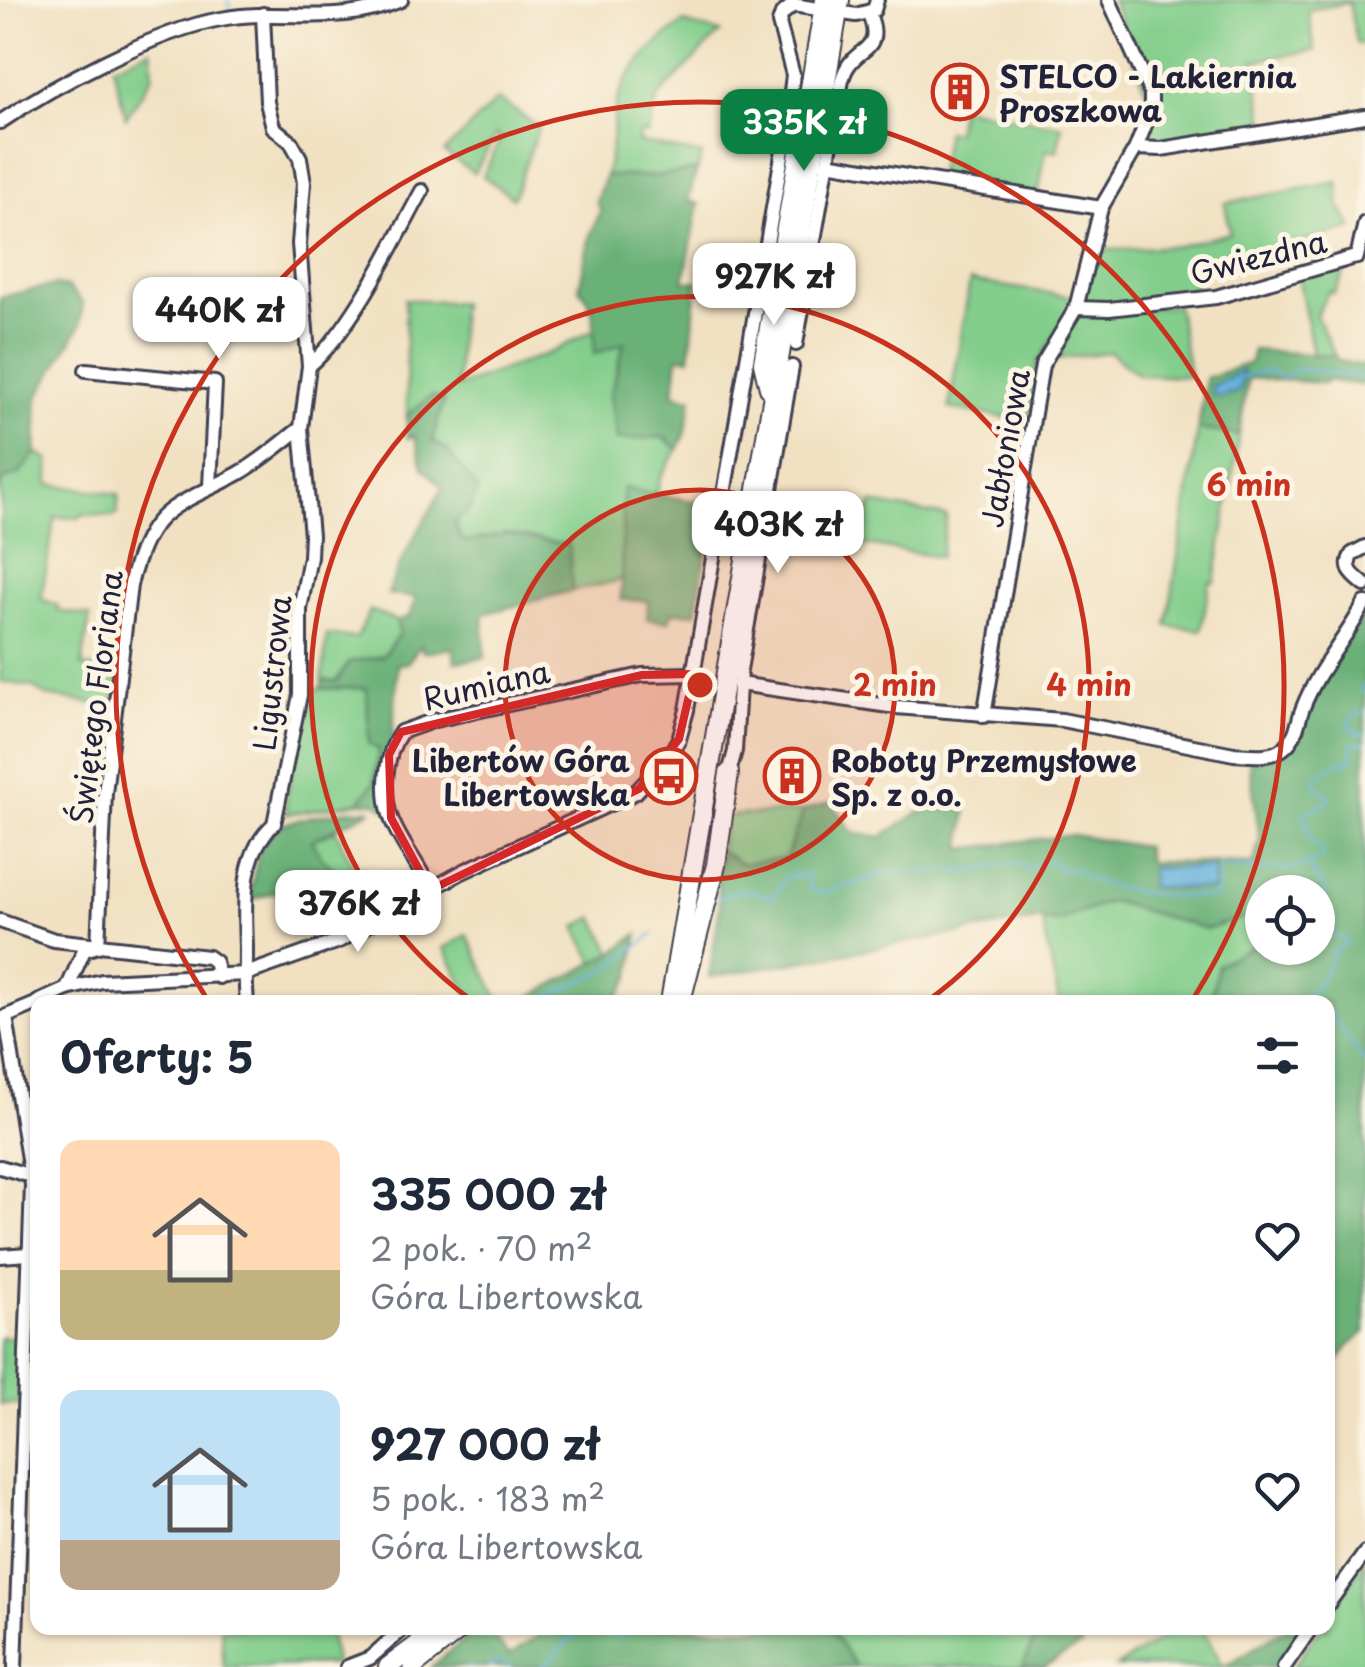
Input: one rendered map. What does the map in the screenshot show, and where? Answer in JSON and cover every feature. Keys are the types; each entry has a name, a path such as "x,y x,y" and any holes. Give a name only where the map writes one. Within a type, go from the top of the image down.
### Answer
{"highway":[{"path":"671,995 786,316 832,6"},
{"path":"772,400 763,364 832,6"},
{"path":"786,316 792,367"},
{"path":"684,995 716,865 729,773"},
{"path":"388,1667 431,1635"},
{"path":"413,1667 453,1635"}],"street":[{"path":"0,122 37,98 156,41 218,19 263,14 344,17 401,0"},
{"path":"869,14 877,0"},
{"name":"Jabłoniowa","path":"984,716 1042,365 1076,308 1101,208 1136,148 1152,101 1108,0"},
{"path":"55,995 126,978 246,974 339,941 498,854 639,790 661,768 679,739 694,674 792,92 792,60 779,23 792,2 869,14"},
{"path":"263,14 272,127 292,142 300,158 304,183 300,264 309,366 300,428"},
{"path":"796,344 844,71 851,58 872,46 875,38 869,14"},
{"path":"1136,148 1161,149 1365,116"},
{"path":"828,163 1101,208"},
{"path":"309,366 322,355 372,280 422,191"},
{"name":"Gwiezdna","path":"1076,308 1109,309 1216,297 1358,257 1365,223"},
{"path":"729,773 735,750 738,684 792,367"},
{"path":"86,370 216,383 210,486"},
{"name":"Świętego Floriana","path":"98,946 105,793 130,585 155,524 179,502 269,454 300,428"},
{"name":"Ligustrowa","path":"248,995 244,905 250,861 260,836 274,824 300,695 300,609 311,535 300,428"},
{"path":"1365,547 1352,554 1348,565 1350,573 1365,584"},
{"path":"738,684 984,716 1062,720 1234,754 1271,754 1286,746 1293,736 1303,706 1332,650 1365,604"},
{"name":"Rumiana","path":"430,890 421,867 391,818 387,788 389,754 401,732 433,721 642,675 694,674"},
{"path":"0,920 54,940 208,957 215,962 219,977"},
{"path":"67,989 84,950 98,946"},
{"path":"30,1006 3,1018 30,1170"},
{"path":"0,1166 30,1176"},
{"path":"30,1202 30,1357"},
{"path":"0,1256 28,1254"},
{"path":"16,1667 30,1425"},
{"path":"1335,1594 1365,1553"},
{"path":"347,1667 370,1658 396,1635"},
{"path":"1284,1667 1306,1635"}],"highlighted area":[{"path":"694,674 679,739 639,789 430,890 391,818 389,755 401,732 642,675"}],"green space":[{"path":"1112,0 1365,0 1365,43 1357,44 1349,3 1308,10 1315,50 1254,61 1266,130 1143,145 1155,116"},
{"path":"684,23 720,33 658,97 648,134 640,133 638,142 702,155 697,170 656,176 605,176 616,107 626,82 652,48"},
{"path":"151,49 153,75 126,118 113,66"},
{"path":"498,99 539,127 513,198 483,176 501,137 496,135 474,173 444,152"},
{"path":"960,107 1062,126 1057,151 1046,150 1038,195 937,178 946,131 956,132"},
{"path":"697,170 688,201 699,204 684,281 697,282 690,358 678,357 674,394 692,398 685,435 678,449 664,437 617,440 610,396 624,343 594,354 592,310 579,288 590,235 601,211 596,201 605,176 656,176"},
{"path":"1338,182 1340,207 1353,228 1192,273 1196,299 1076,308 1091,251 1178,246 1230,233 1225,203"},
{"path":"1350,262 1334,293 1329,291 1316,315 1335,356 1313,354 1298,275"},
{"path":"970,281 1074,297 1068,316 1038,362 1029,422 949,408"},
{"path":"55,285 67,287 83,303 80,326 38,397 36,453 19,474 2,480 0,492 0,297"},
{"path":"405,299 460,303 457,387 552,352 595,329 625,342 610,396 678,449 661,476 656,495 623,489 622,580 572,591 569,545 507,534 463,542 439,471 432,397 407,415"},
{"path":"1177,306 1190,377 1138,375 1110,352 1047,360 1075,315"},
{"path":"1253,350 1335,356 1339,361 1365,366 1365,385 1248,378 1239,435 1198,429 1206,378 1250,363"},
{"path":"432,396 444,400 432,441 447,450 478,490 469,510 454,523 463,542 507,534 569,545 572,591 483,614 485,658 455,662 453,648 423,652 421,645 407,663 398,664 387,809 359,802 374,782 379,750 369,744 367,688 321,688 322,680 337,682 349,662 383,656 399,634 397,621 410,616 416,598 388,594 406,552 443,487 423,468 415,436 407,438 407,415"},
{"path":"1198,429 1239,435 1215,582 1210,582 1201,630 1167,625"},
{"path":"36,453 49,459 49,484 119,494 117,514 113,516 55,517 41,599 57,605 58,611 90,616 82,666 117,674 114,707 46,696 33,687 0,681 1,480 19,474"},
{"path":"623,488 714,505 696,613 672,612 669,622 647,619 648,601 621,600"},
{"path":"872,503 947,516 940,557 860,544"},
{"path":"370,610 397,621 399,634 383,656 349,662 336,682 322,680 327,635 357,638"},
{"path":"1365,613 1365,1332 1335,1365 1335,995 1208,995 1212,993 1218,964 1245,950 1245,965 1335,965 1335,875 1245,875 1245,917 1206,929 1111,901 1056,922 1042,919 709,977 720,905 720,851 742,864 786,858 803,811 831,802 852,832 881,837 918,813 967,805 962,849 1073,835 1145,847 1148,862 1253,864 1260,840 1249,761 1279,755 1305,718 1324,675"},
{"path":"367,688 369,744 379,750 374,782 359,802 287,814 306,689"},
{"path":"372,810 312,840 320,856 338,873 250,900 259,854 275,830 303,818"},
{"path":"803,811 787,858 742,864 720,851 725,816"},
{"path":"336,830 354,869 338,873 320,856 312,840"},
{"path":"1111,901 1206,929 1245,917 1245,950 1218,964 1212,993 1208,995 1058,995 1042,919 1056,922"},
{"path":"594,917 613,953 594,962 576,927"},
{"path":"638,934 631,975 620,995 533,995 613,953"},
{"path":"467,935 497,995 469,995 444,948"},
{"path":"0,1337 23,1338 19,1405 0,1404"},
{"path":"1365,1561 1365,1667 1293,1667 1315,1635 1335,1635 1335,1606"},
{"path":"222,1635 330,1635 335,1664 224,1667"},
{"path":"470,1635 492,1635 509,1655 540,1635 835,1635 856,1667 431,1667"},
{"path":"835,1635 1036,1635 1023,1667 856,1667"},
{"path":"1036,1635 1078,1635 1082,1645 1044,1667 1023,1667"},
{"path":"1167,1635 1206,1635 1224,1667 1116,1667"},
{"path":"1275,1635 1300,1635 1279,1667 1224,1667"}],"water":[{"path":"1243,371 1240,391 1213,395 1212,386"},
{"path":"1151,868 1214,868 1213,890 1150,887"}],"waterway":[{"path":"228,0 230,11"},
{"path":"1242,377 1269,371 1284,378 1299,369 1365,377"},
{"path":"1365,684 1361,687 1365,695"},
{"path":"1365,712 1354,715 1349,722 1353,731 1365,734"},
{"path":"716,900 745,891 774,898 785,877 807,874 809,888 819,894 888,873 972,871 1011,863 1024,865 1028,870 1043,861 1052,862 1062,871 1075,869 1085,877 1119,888 1183,897 1216,897 1220,866 1287,869 1323,856 1323,849 1309,838 1304,813 1331,797 1315,786 1315,779 1335,763 1351,761 1353,743 1365,743"},
{"path":"1308,995 1320,981 1332,952 1346,945 1346,940 1324,931 1325,892 1310,867"},
{"path":"552,995 606,970 654,934"},
{"path":"1335,1021 1365,1062"},
{"path":"542,1667 576,1635"},
{"path":"609,1635 624,1635"},
{"path":"488,1667 497,1662 510,1667"}],"place":[{"name":"STELCO - Lakiernia Proszkowa","path":"960,92"},
{"name":"Libertów Góra Libertowska","path":"669,776"},
{"name":"Roboty Przemysłowe Sp. z o.o.","path":"792,776"}]}
